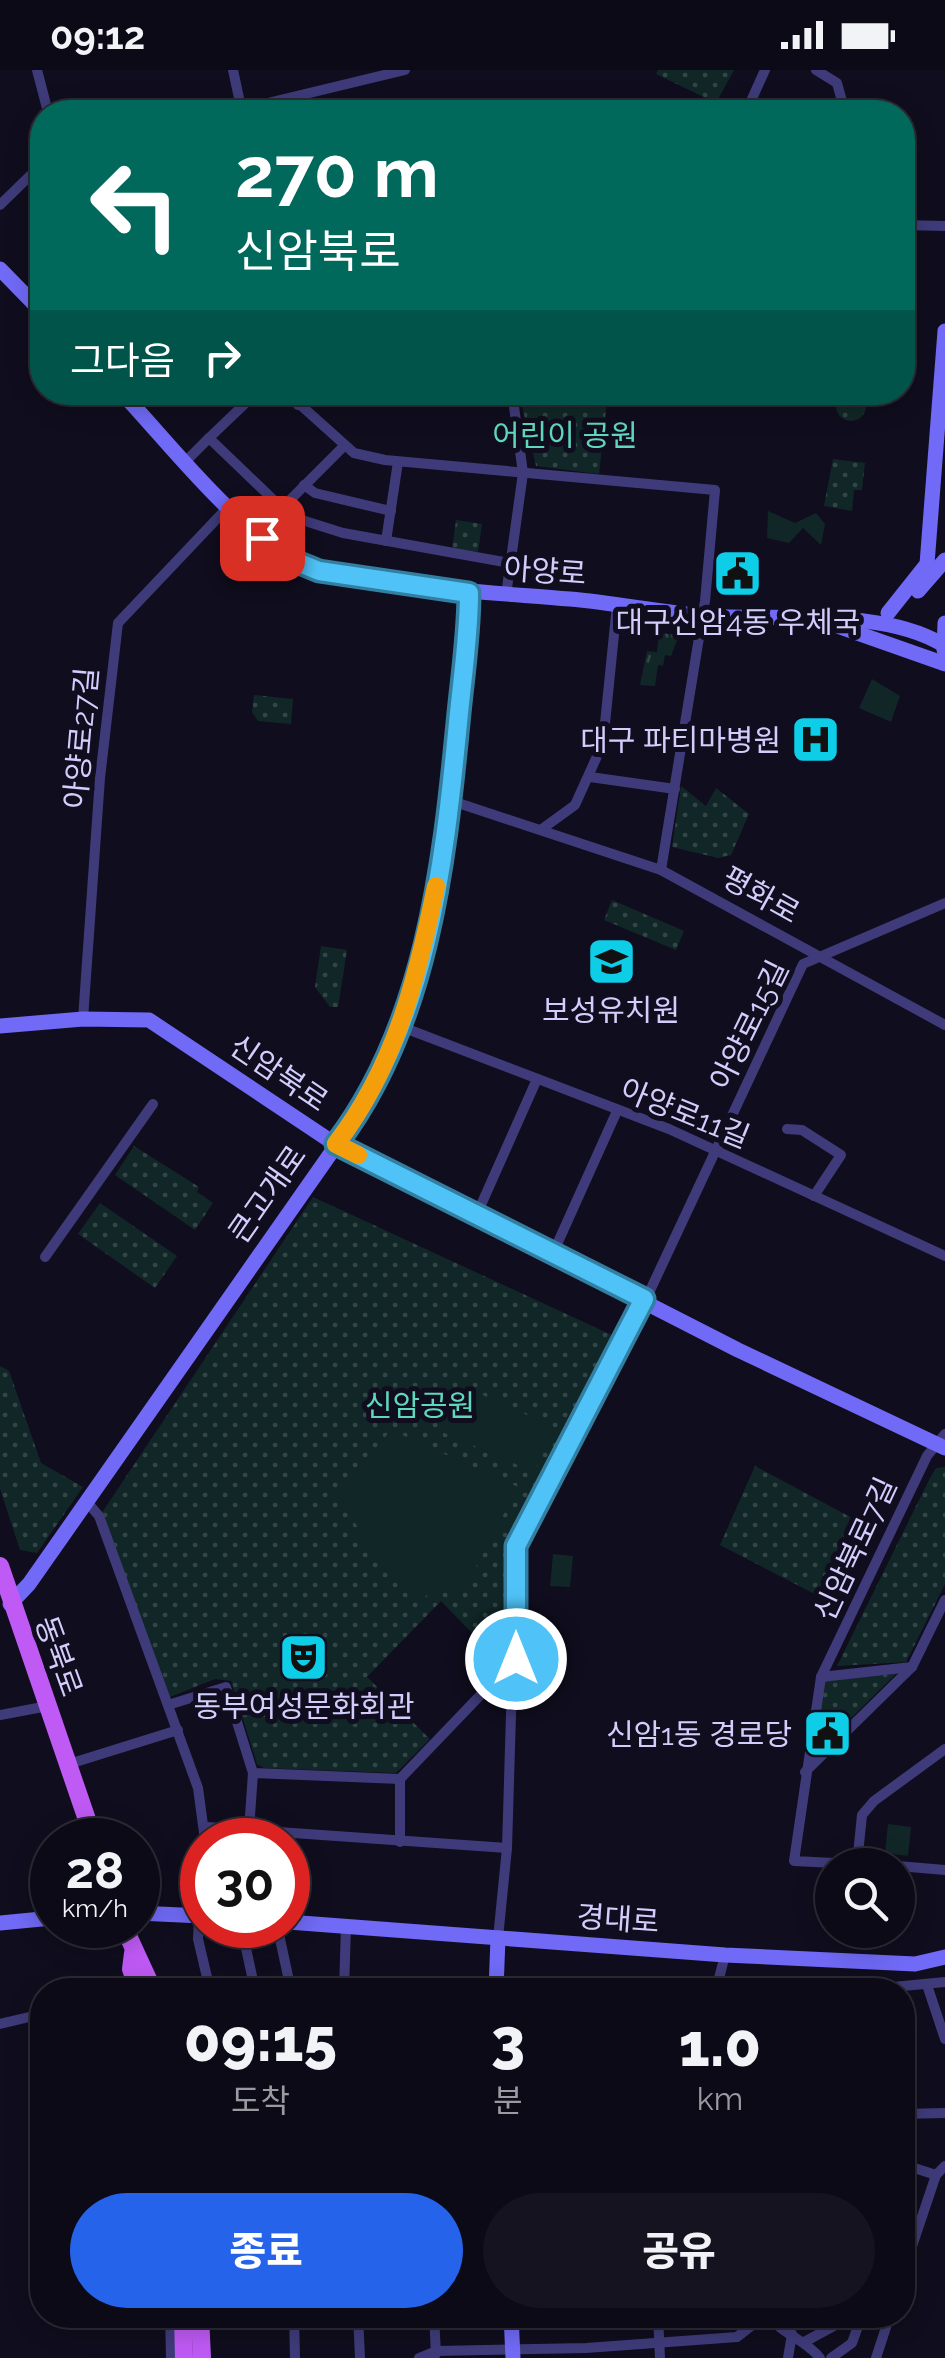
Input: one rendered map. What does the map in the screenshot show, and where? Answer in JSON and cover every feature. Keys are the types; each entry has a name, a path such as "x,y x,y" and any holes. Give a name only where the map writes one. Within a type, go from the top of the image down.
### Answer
{"main road":[{"path":"0,269 30,300"},
{"path":"882,616 926,564 945,332"},
{"name":"아양로","path":"133,405 273,547 308,567 469,593 702,616 849,621"},
{"path":"849,621 882,616 929,581 945,560"},
{"name":"큰고개로","path":"10,1604 86,1502 370,1094 402,1026 425,940 449,800 469,593"},
{"path":"882,616 942,641"},
{"path":"817,621 864,633 945,664"},
{"path":"849,621 914,639 942,641"},
{"path":"942,641 945,623"},
{"name":"신암북로","path":"0,1026 83,1019 149,1020 336,1144 644,1299 943,1442"},
{"name":"동북로","path":"0,1566 87,1818"},
{"path":"0,1923 30,1920"},
{"name":"경대로","path":"310,1924 725,1955 916,1964 945,1958"},
{"path":"496,1978 498,1938"},
{"path":"131,1948 133,1978"},
{"path":"183,2328 184,2358"},
{"path":"201,2328 202,2358"},
{"path":"511,2328 512,2353"}],"street":[{"path":"38,70 45,100"},
{"path":"233,70 237,100"},
{"path":"286,100 406,70"},
{"path":"752,100 766,70"},
{"path":"816,70 837,83 842,100"},
{"path":"0,205 30,176"},
{"path":"915,225 945,226"},
{"path":"186,460 244,405"},
{"path":"298,405 344,446 385,460 715,490 702,616 661,870"},
{"path":"506,594 524,473 514,405"},
{"path":"210,438 282,508 304,522 510,563"},
{"path":"282,508 344,446"},
{"path":"386,540 398,462"},
{"path":"304,485 315,493 391,510"},
{"name":"아양로27길","path":"83,1019 100,778 118,622 229,506"},
{"name":"아양로","path":"590,776 603,743 618,605"},
{"path":"542,829 570,812 590,776 675,789"},
{"name":"평화로","path":"449,800 661,870 945,1025"},
{"name":"아양로15길","path":"498,1938 507,1848 505,1815 516,1659 516,1546 644,1299 803,964 945,903"},
{"name":"아양로11길","path":"402,1026 716,1150 945,1256"},
{"path":"476,1214 538,1078"},
{"path":"46,1256 144,1111 153,1104"},
{"path":"554,1252 617,1111"},
{"path":"786,1130 802,1130 841,1155 814,1196"},
{"name":"신암북로7길","path":"815,1863 794,1862 804,1772 821,1677 926,1456 943,1442"},
{"path":"86,1502 99,1516 178,1730 203,1818"},
{"path":"804,1772 912,1667 945,1600"},
{"path":"400,1842 400,1778 516,1659"},
{"path":"821,1677 912,1667"},
{"path":"168,1705 226,1687 254,1773 251,1818"},
{"path":"0,1715 48,1706"},
{"path":"69,1764 178,1730"},
{"path":"858,1848 862,1815 874,1801 945,1749"},
{"path":"254,1773 400,1778"},
{"path":"310,1838 507,1848"},
{"path":"915,1867 945,1870"},
{"path":"344,1978 346,1927"},
{"path":"200,1948 207,1978"},
{"path":"246,1948 252,1978"},
{"path":"282,1948 288,1978"},
{"path":"719,1978 725,1955"},
{"path":"915,1987 945,1982"},
{"path":"927,1986 942,2018 945,2039"},
{"path":"0,2024 30,2017"},
{"path":"915,2113 945,2112"},
{"path":"915,2166 941,2171 915,2234"},
{"path":"170,2328 171,2358"},
{"path":"294,2328 295,2358"},
{"path":"359,2328 360,2358"},
{"path":"435,2328 436,2354"},
{"path":"658,2328 660,2358"},
{"path":"419,2358 436,2354 587,2353 736,2336 747,2328"},
{"path":"777,2328 806,2341 820,2358"},
{"path":"806,2341 830,2328"},
{"path":"831,2358 852,2343 857,2328"},
{"path":"876,2358 886,2328"},
{"path":"788,2358 792,2334"}],"green space":[{"path":"658,70 734,70 718,100 710,100 656,74"},
{"name":"어린이 공원","path":"522,405 607,405 599,474 536,466"},
{"path":"836,405 866,405 862,417 851,421 840,417 836,406"},
{"path":"833,459 865,463 862,490 854,490 852,511 824,506"},
{"path":"768,511 795,523 816,513 825,524 821,545 803,528 789,543 767,538"},
{"path":"456,520 482,524 478,552 452,549"},
{"path":"659,633 679,635 671,656 665,655 663,666 658,665 655,686 640,685 647,651 657,652"},
{"path":"872,679 900,696 891,722 859,708"},
{"path":"254,695 293,699 291,724 258,721 252,712"},
{"path":"681,786 706,806 716,788 749,814 731,855 718,858 672,847"},
{"path":"612,900 684,931 676,950 604,920"},
{"path":"321,946 347,950 338,1007 330,1007 315,987"},
{"path":"134,1146 199,1187 197,1192 213,1203 195,1230 115,1175"},
{"name":"신암공원","path":"313,1197 614,1336 510,1546 506,1658 498,1660 441,1601 367,1677 430,1739 396,1773 264,1768 257,1764 231,1681 215,1679 170,1697 101,1514"},
{"path":"100,1203 177,1256 155,1288 78,1234"},
{"path":"0,1366 9,1371 41,1463 83,1487 37,1553 20,1550 0,1489"},
{"path":"460,1385 554,1427 534,1472 440,1431"},
{"path":"391,1430 518,1487 457,1603 439,1585 420,1601 407,1592 374,1554 339,1495"},
{"path":"755,1466 867,1526 832,1603 720,1545"},
{"path":"945,1467 945,1584 906,1662 837,1666 930,1478 936,1468"},
{"path":"553,1554 573,1556 570,1587 550,1586"},
{"path":"896,1674 850,1719 820,1714 825,1681"},
{"path":"888,1824 911,1827 909,1848 886,1848"}],"slow traffic":[{"path":"358,1155 336,1144 370,1094 402,1026 436,886"}],"place":[{"name":"대구신암4동 우체국","path":"738,573"},
{"name":"대구 파티마병원","path":"816,740"},
{"name":"보성유치원","path":"611,961"},
{"name":"동부여성문화회관","path":"304,1657"},
{"name":"신암1동 경로당","path":"827,1734"}],"route":[{"path":"262,538 297,562 319,571 469,593 452,784 424,944 402,1026 385,1066 336,1144 644,1299 516,1546 516,1659"}]}
